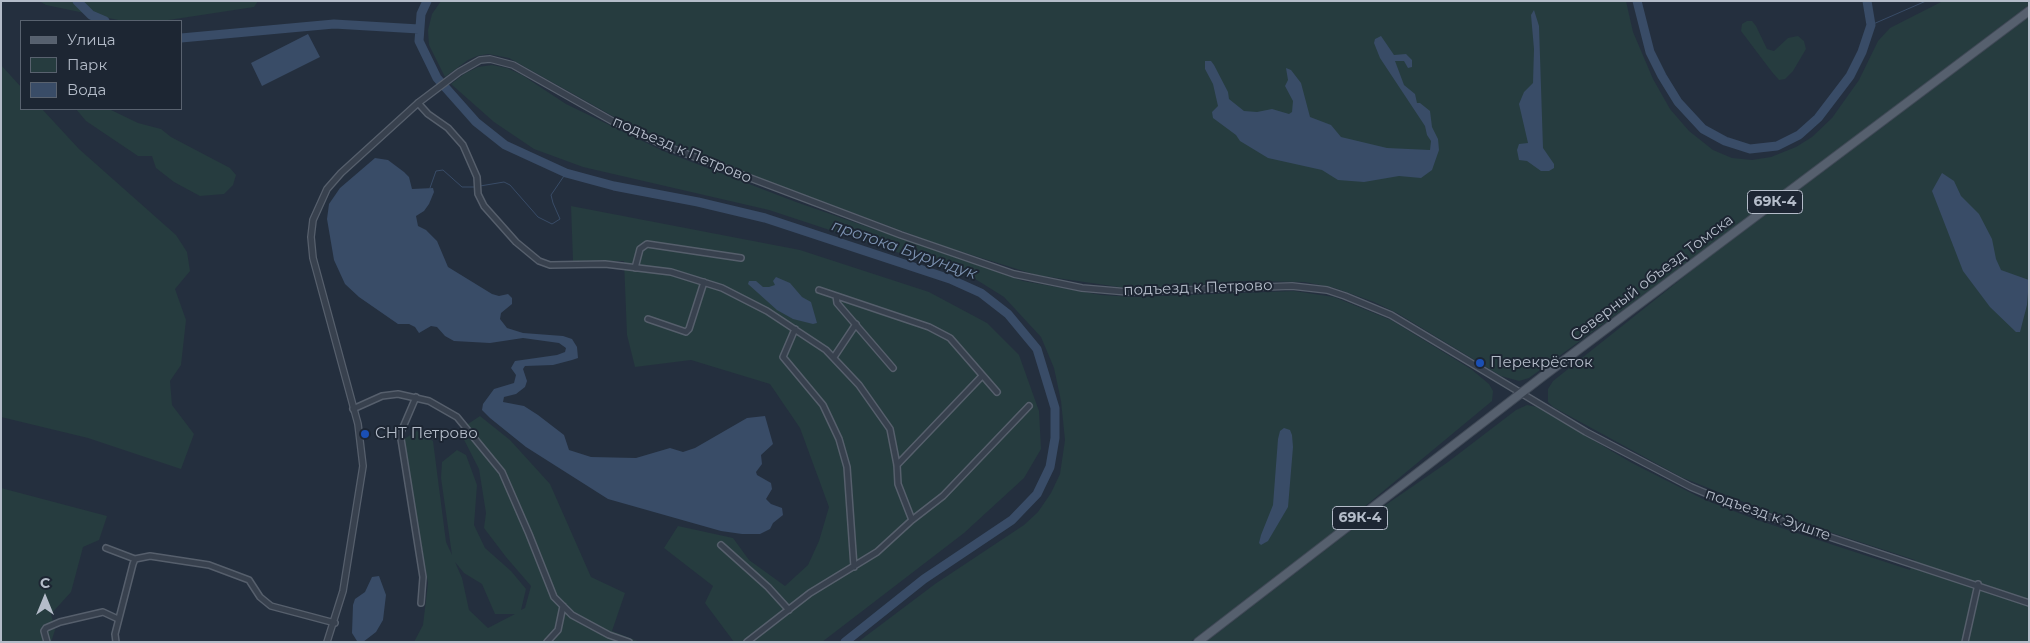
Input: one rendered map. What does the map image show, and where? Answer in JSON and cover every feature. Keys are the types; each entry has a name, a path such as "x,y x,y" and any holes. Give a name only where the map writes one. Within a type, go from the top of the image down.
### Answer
{"main road":[{"name":"Северный объезд Томска","path":"1198,642 1522,394 2029,11"}],"street":[{"name":"подъезд к Петрово","path":"327,642 335,623 346,572 363,466 360,436 313,258 311,237 313,220 327,189 341,173 418,104 459,72 480,60 502,61 614,122 663,145 902,235 1022,276 1082,288 1128,292 1292,286 1336,292 1391,316 1522,394"},
{"path":"418,104 428,114 448,128 463,145 477,177 478,194 484,206 516,242 539,262 550,265 605,264 671,272 704,282 729,292 795,329 834,357 859,385 890,429 897,464 898,484 912,520"},
{"path":"635,268 640,249 647,244 741,258"},
{"path":"648,319 686,332 704,282"},
{"path":"819,290 929,327 950,338 997,392"},
{"path":"836,296 837,303 893,368"},
{"path":"834,357 856,324"},
{"path":"795,329 783,357 824,405 839,439 846,467 854,568"},
{"path":"897,464 982,376"},
{"path":"353,408 382,396 398,394 416,397 444,408 457,417 502,472 554,597 572,615 609,635 629,642"},
{"name":"подъезд к Эуште","path":"1522,394 1586,432 1697,490 1736,506 1978,584 2029,603"},
{"path":"416,397 401,432 401,439 423,577 421,603"},
{"path":"747,642 810,593 854,568 876,552 912,520 944,496 1029,406"},
{"path":"722,545 768,587 789,610"},
{"path":"106,548 135,559 150,556 209,565 249,580 260,597 271,606 335,623"},
{"path":"116,642 115,634 118,619 135,559"},
{"path":"1965,642 1978,584"},
{"path":"548,642 558,630 563,606"},
{"path":"47,642 44,631 46,628 60,622 103,612 118,619"}],"green space":[{"path":"39,1 258,1 254,7 169,20 118,20 46,5"},
{"path":"441,1 1626,1 1633,32 1653,79 1670,109 1689,131 1713,150 1732,158 1752,160 1771,157 1796,147 1812,137 1832,118 1859,80 1878,41 1890,28 1943,1 2029,1 2029,5 1690,261 1529,378 1519,381 1501,376 1397,313 1374,302 1335,288 1305,282 1245,281 1149,289 1126,288 1036,275 940,245 713,161 627,124 509,58 488,54 477,56 468,60 445,77 429,45 428,30 432,14"},
{"path":"2029,17 2029,642 1206,642 1371,515 1448,462 1516,410 1527,405 1537,407 1632,463 1705,500 1757,520 1910,570 1912,561 1915,560 1771,513 1681,477 1553,407 1548,402 1548,389 1553,381 1700,264"},
{"path":"1752,21 1756,26 1767,49 1774,51 1788,38 1798,36 1804,41 1806,49 1793,71 1785,79 1779,80 1741,31 1742,24"},
{"path":"1,65 20,86 20,110 43,110 79,149 176,235 187,252 190,271 175,289 186,320 181,365 170,381 172,405 194,434 181,469 88,438 1,417"},
{"path":"492,65 507,68 522,75 566,104 663,151 796,202 1023,281 1101,295 1135,297 1294,291 1334,297 1391,320 1471,369 1489,384 1493,391 1492,401 1340,527 1190,642 858,642 935,584 1024,525 1038,512 1051,493 1060,474 1065,440 1061,401 1054,368 1041,337 1004,297 972,277 769,210 583,167 534,149 494,122 451,84 464,74 478,67"},
{"path":"77,110 111,110 138,123 161,129 171,137 230,168 236,175 233,185 224,194 200,196 174,182 156,168 152,156 138,156 86,121"},
{"path":"571,206 800,250 929,292 987,323 1019,355 1039,411 1041,449 1024,478 964,533 822,642 734,642 705,603 713,586 664,548 678,526 733,538 749,560 785,586 808,565 819,541 829,507 800,428 770,384 691,360 635,367 627,335 624,261 573,261"},
{"path":"480,416 510,440 550,484 591,577 625,593 612,631 640,642 414,642 423,625 428,583 404,445 404,439 417,431 433,441 446,542 452,555 441,478 442,462 457,450 466,455 477,485 474,525 485,548 511,571 526,589 521,610 525,608 531,586 484,528 486,513 479,469 459,430","holes":["455,562 464,573 482,584 495,614 515,614 488,628 469,610 462,578"]},
{"path":"1,488 107,516 99,540 83,547 71,592 51,614 55,630 51,642 1,642"}],"water":[{"path":"1534,10 1539,26 1543,148 1554,164 1554,168 1549,171 1541,171 1527,161 1519,160 1517,150 1519,144 1528,143 1519,104 1524,92 1533,83 1534,49 1531,15"},
{"path":"308,34 320,57 262,86 251,63"},
{"path":"1381,36 1394,55 1406,54 1412,60 1412,67 1408,68 1404,61 1395,61 1404,85 1415,94 1417,103 1420,103 1430,111 1432,127 1438,139 1439,150 1432,170 1421,178 1399,176 1364,182 1338,180 1322,170 1268,158 1240,141 1236,135 1213,118 1212,112 1218,106 1213,84 1205,69 1205,61 1211,61 1228,92 1229,99 1244,111 1257,112 1272,109 1289,114 1292,112 1293,101 1285,86 1288,80 1286,68 1291,70 1301,83 1310,117 1331,125 1341,137 1387,148 1430,150 1431,141 1425,126 1380,58 1374,43 1375,39"},
{"path":"375,158 388,160 404,172 409,177 412,189 433,188 434,192 429,204 424,211 416,216 418,226 426,230 437,241 448,267 492,294 499,296 508,294 512,298 512,304 501,313 500,319 507,328 523,333 563,336 572,339 577,347 578,358 553,365 525,366 523,369 527,381 525,387 516,394 504,397 503,402 524,406 564,435 569,450 591,457 636,458 670,448 683,452 695,448 747,418 765,416 773,444 761,455 762,464 756,472 757,475 771,483 772,489 766,499 771,504 782,508 783,515 773,523 770,529 760,534 742,534 721,531 608,499 526,447 490,418 482,410 483,404 494,389 514,383 516,375 511,368 515,361 557,355 565,352 566,348 559,343 523,338 490,343 454,341 445,336 437,327 431,326 419,333 415,327 409,324 398,324 359,297 345,284 334,260 327,219 329,204 340,188"},
{"path":"1942,173 1954,181 1961,196 1979,214 1992,239 1996,259 2001,270 2029,280 2027,305 2020,332 2016,332 1990,307 1963,271 1932,191"},
{"path":"776,277 790,283 802,297 811,302 817,323 813,324 793,319 777,310 748,284 749,281 756,281 763,287 769,287 775,285 773,281"},
{"path":"1284,428 1290,430 1293,447 1288,507 1268,541 1261,545 1259,543 1261,535 1273,505 1278,439 1280,431"},
{"path":"379,576 386,595 383,620 376,632 363,642 357,641 352,633 355,599 365,592 372,577"}],"waterway":[{"name":"протока Бурундук","path":"77,1 91,15 103,20"},
{"name":"протока Бурундук","path":"427,1 421,14 419,41 437,78 476,122 505,145 566,173 614,186 698,202 765,218 950,279 981,293 1008,314 1037,349 1055,408 1055,438 1050,467 1037,494 1012,520 924,579 845,642"},
{"name":"протока Бурундук","path":"1637,1 1650,52 1678,102 1703,129 1725,141 1750,149 1777,146 1799,135 1818,118 1850,76 1862,52 1871,25 1867,1"},
{"path":"1871,25 1926,1"},
{"name":"протока Бурундук","path":"182,38 334,24 419,29"},
{"path":"430,188 436,171 443,170 462,187 476,187"},
{"path":"480,186 504,182 510,185 538,217 552,224 560,219 551,195 566,173"}],"place":[{"name":"Перекрёсток","path":"1480,363"},
{"name":"СНТ Петрово","path":"365,434"}]}
